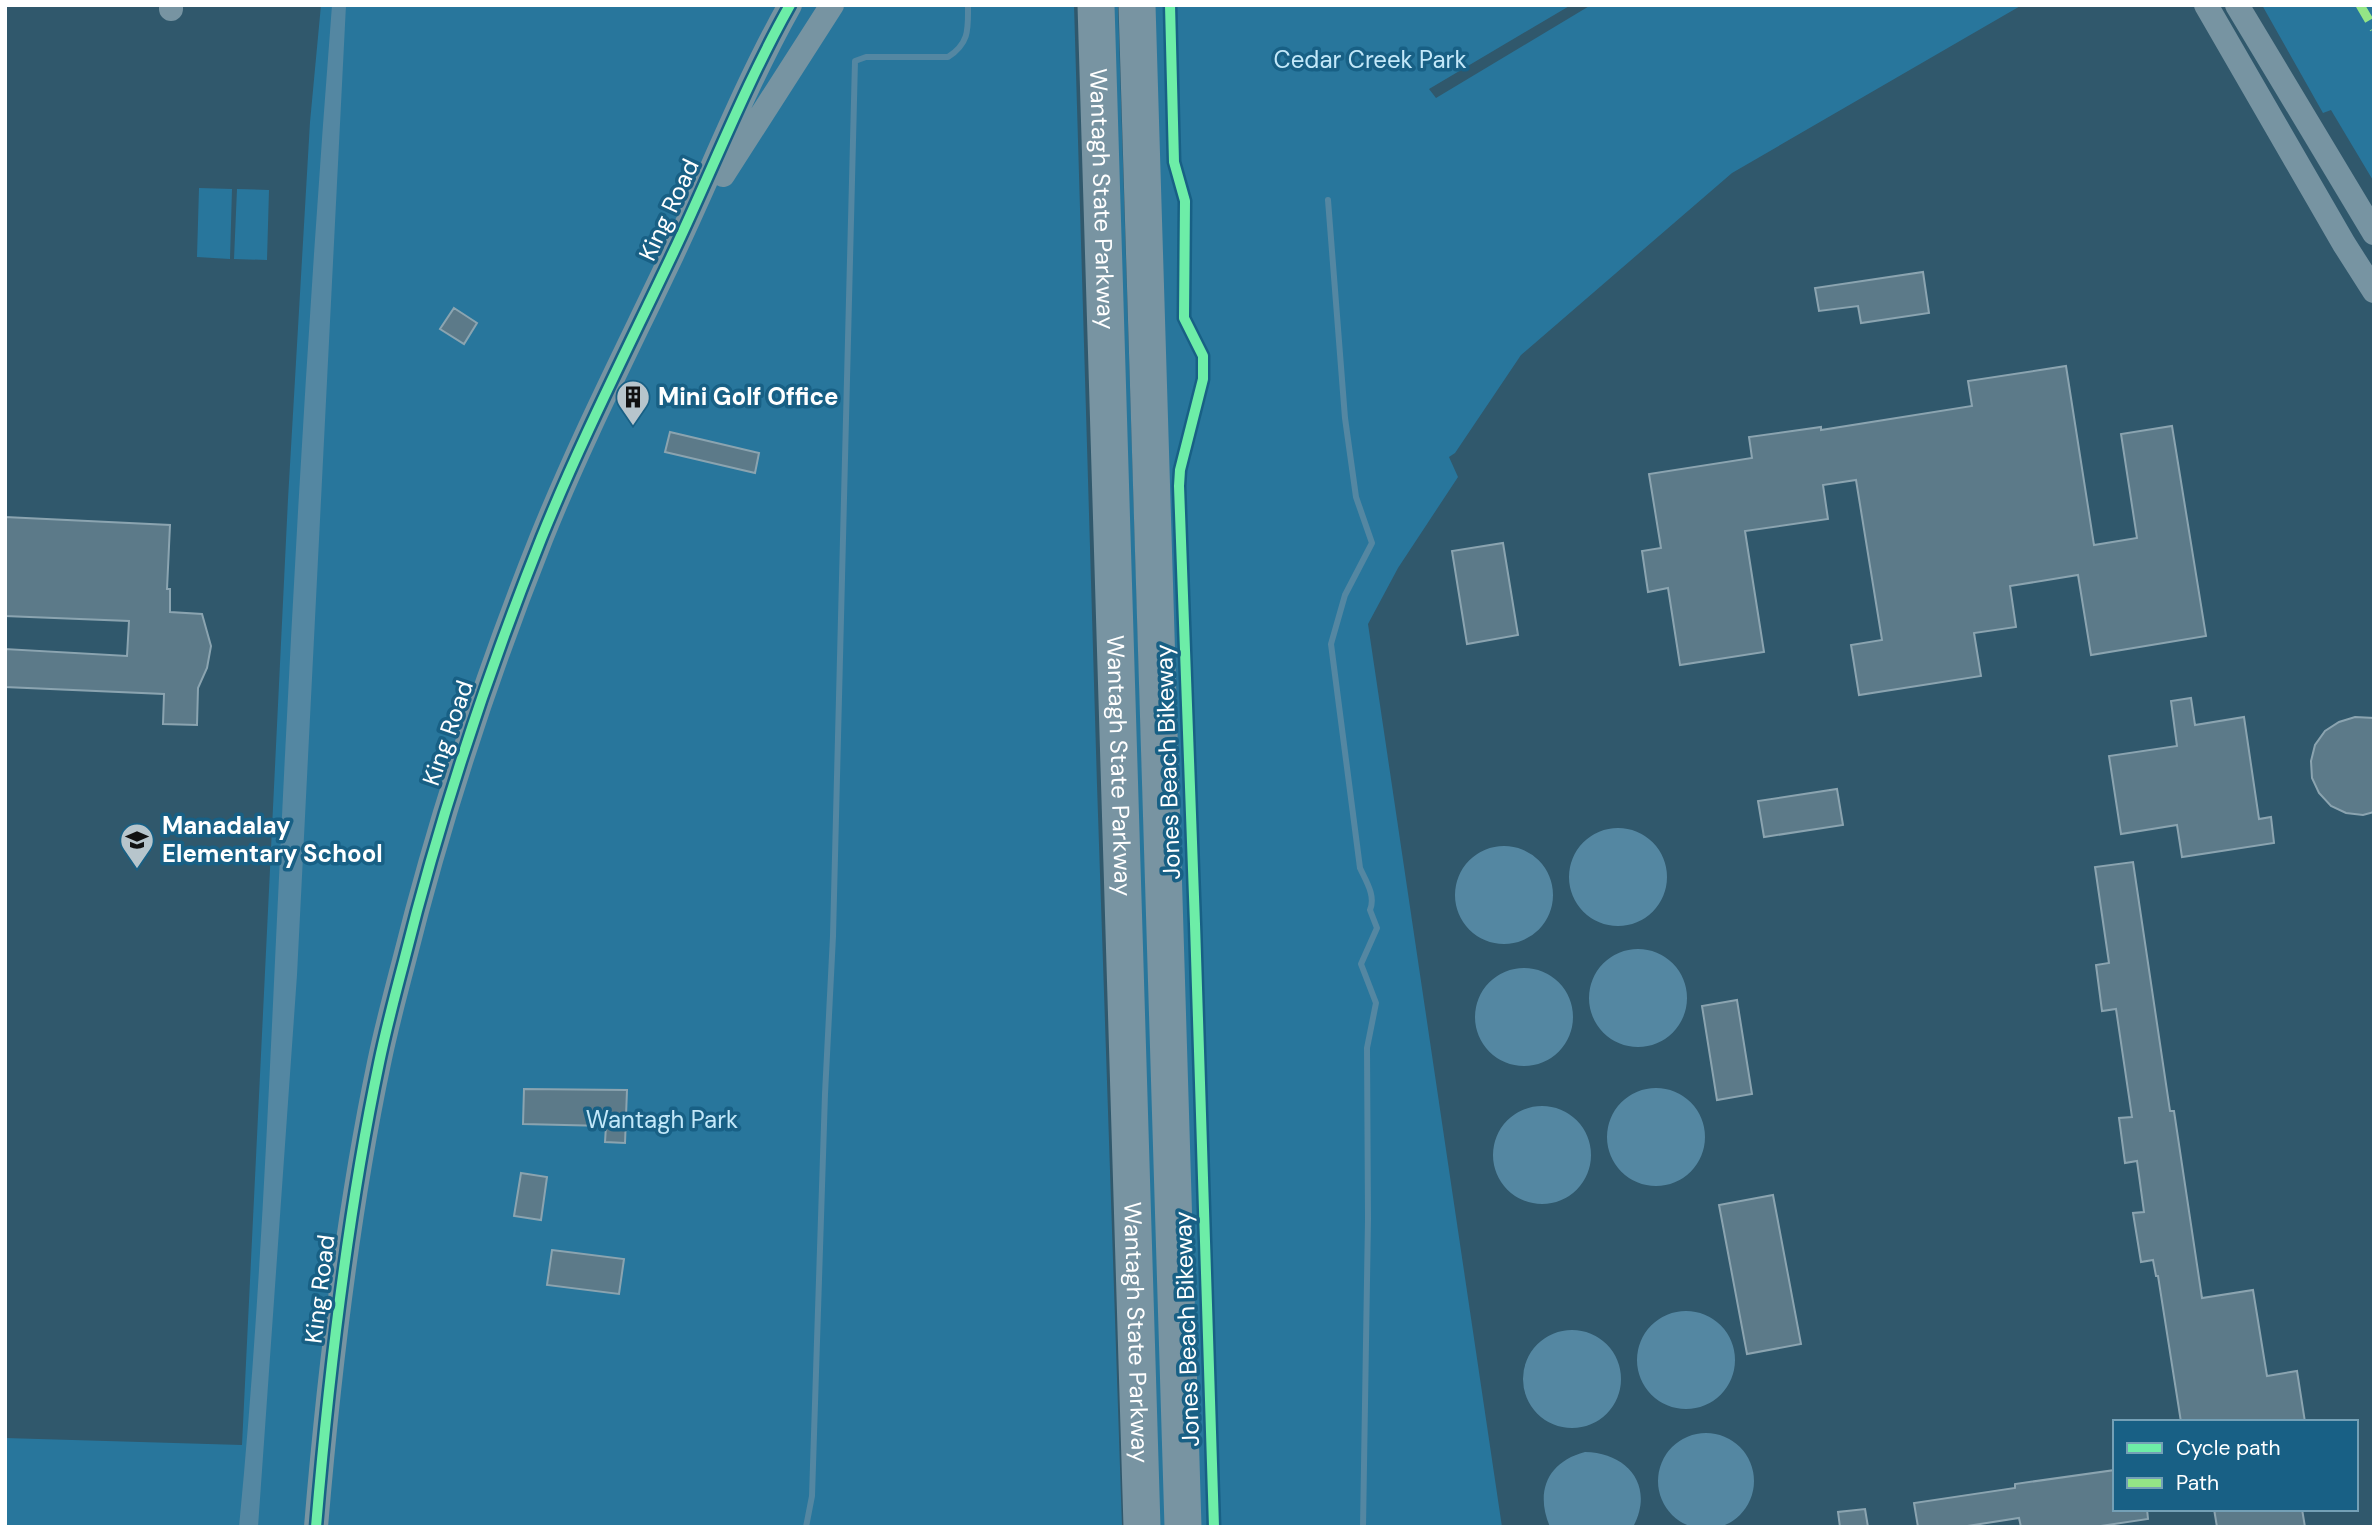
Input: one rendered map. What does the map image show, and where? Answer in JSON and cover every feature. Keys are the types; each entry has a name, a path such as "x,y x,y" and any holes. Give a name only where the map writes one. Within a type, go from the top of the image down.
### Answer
{"highway":[{"name":"Wantagh State Parkway","path":"1096,5 1142,1527"},
{"name":"Wantagh State Parkway","path":"1137,5 1183,1527"}],"street":[{"name":"King Road","path":"316,1527 324,1428 356,1178 383,1043 446,803 542,537 764,50 790,5"},
{"name":"King Road","path":"671,259 749,132 832,5"},
{"path":"2206,5 2374,291"},
{"path":"2237,5 2374,233"}],"green space":[{"name":"Wantagh Park","path":"321,5 1074,5 1122,1527 5,1527 5,1438 242,1445 288,499 310,122"},
{"path":"1109,5 1118,5 1166,1527 1154,1527"},
{"name":"Cedar Creek Park","path":"1152,5 1571,5 1429,89 1436,98 1591,5 2022,5 1732,173 1521,355 1455,453 1449,457 1458,477 1398,568 1368,624 1502,1527 1199,1527"},
{"path":"2262,5 2374,5 2374,182 2331,110 2323,113"},
{"path":"199,188 232,189 230,259 197,257"},
{"path":"237,189 269,190 267,260 234,259"}],"shaded area":[{"path":"332,5 346,5 297,975 258,1527 239,1527 260,1261 298,511"},
{"path":"1618,828 1637,832 1653,842 1663,858 1667,877 1663,896 1653,912 1637,922 1618,926 1599,922 1583,912 1573,896 1569,877 1573,858 1583,842 1599,832"},
{"path":"1504,846 1523,850 1539,860 1549,876 1553,895 1549,914 1539,930 1523,940 1504,944 1485,940 1469,930 1459,914 1455,895 1459,876 1469,860 1485,850"},
{"path":"1638,949 1657,953 1672,964 1683,979 1687,998 1683,1017 1672,1032 1657,1043 1638,1047 1619,1043 1604,1032 1593,1017 1589,998 1593,979 1604,964 1619,953"},
{"path":"1524,968 1543,972 1558,983 1569,998 1573,1017 1569,1036 1558,1051 1543,1062 1524,1066 1505,1062 1490,1051 1479,1036 1475,1017 1479,998 1490,983 1505,972"},
{"path":"1656,1088 1675,1092 1691,1102 1701,1118 1705,1137 1701,1156 1691,1172 1675,1182 1656,1186 1637,1182 1621,1172 1611,1156 1607,1137 1611,1118 1621,1102 1637,1092"},
{"path":"1542,1106 1561,1110 1577,1120 1587,1136 1591,1155 1587,1174 1577,1190 1561,1200 1542,1204 1523,1200 1507,1190 1497,1174 1493,1155 1497,1136 1507,1120 1523,1110"},
{"path":"1686,1311 1705,1315 1721,1325 1731,1341 1735,1360 1731,1379 1721,1395 1705,1405 1686,1409 1667,1405 1651,1395 1641,1379 1637,1360 1641,1341 1651,1325 1667,1315"},
{"path":"1572,1330 1591,1334 1607,1344 1617,1360 1621,1379 1617,1398 1607,1414 1591,1424 1572,1428 1553,1424 1537,1414 1527,1398 1523,1379 1527,1360 1537,1344 1553,1334"},
{"path":"1697,1433 1715,1433 1733,1441 1746,1454 1754,1472 1751,1500 1733,1521 1715,1529 1697,1529 1679,1521 1666,1508 1658,1490 1658,1472 1666,1454 1679,1441"},
{"path":"1585,1452 1614,1458 1633,1474 1641,1498 1633,1527 1550,1527 1544,1502 1548,1480 1561,1463"}],"building":[{"path":"1923,272 1929,313 1861,323 1858,306 1819,311 1815,288"},
{"path":"454,308 477,323 464,344 440,329"},
{"path":"2066,366 2094,545 2137,538 2121,434 2172,426 2206,636 2091,655 2078,575 2010,586 2016,627 1974,633 1981,676 1859,695 1851,645 1882,640 1856,480 1823,485 1828,519 1745,531 1764,652 1680,665 1668,588 1648,592 1642,551 1661,548 1649,474 1752,458 1749,437 1821,427 1821,430 1972,406 1968,381"},
{"path":"670,432 759,453 755,473 665,452"},
{"path":"5,517 170,525 167,589 170,589 170,612 202,614 211,646 207,668 198,688 197,725 163,724 164,694 5,687 5,649 127,656 129,621 5,616"},
{"path":"1503,543 1518,635 1467,644 1452,551"},
{"path":"2191,698 2195,725 2244,717 2259,819 2271,817 2274,843 2182,857 2177,825 2121,834 2109,756 2177,746 2171,701"},
{"path":"2355,717 2374,718 2374,812 2363,815 2346,813 2331,806 2319,793 2312,778 2311,761 2315,745 2325,731 2339,722"},
{"path":"1837,789 1843,825 1764,837 1758,801"},
{"path":"2133,862 2170,1111 2174,1111 2202,1298 2253,1290 2267,1376 2297,1371 2305,1420 2181,1420 2158,1276 2153,1260 2141,1262 2133,1213 2144,1212 2137,1161 2125,1163 2119,1118 2132,1117 2116,1009 2102,1011 2096,965 2109,963 2095,867"},
{"path":"1737,1000 1752,1094 1717,1100 1702,1006"},
{"path":"524,1089 627,1090 625,1143 605,1142 606,1126 523,1124"},
{"path":"521,1173 547,1177 541,1220 514,1216"},
{"path":"1773,1195 1801,1344 1747,1354 1719,1205"},
{"path":"552,1250 624,1259 619,1294 547,1285"},
{"path":"2113,1470 2113,1511 2147,1511 2148,1519 2094,1527 2021,1527 2019,1518 1961,1527 1918,1527 1914,1503 2015,1488 2015,1484"},
{"path":"1865,1509 1868,1527 1840,1527 1838,1512"},
{"path":"2214,1511 2302,1511 2305,1527 2217,1527"}],"waterway":[{"path":"806,1527 812,1496 833,936 855,61 866,57 948,57 964,40 968,5"},
{"path":"1328,200 1345,418 1356,497 1372,543 1345,595 1331,644 1360,868 1371,894 1370,910 1377,928 1361,964 1376,1003 1367,1048 1368,1219 1363,1527"}],"marked path":[{"path":"2360,5 2374,29"}],"cycle path":[{"path":"316,1527 340,1294 368,1120 382,1050 418,907 465,748 501,643 556,503 743,97 790,5"},
{"name":"Jones Beach Bikeway","path":"1170,5 1174,162 1185,201 1184,318 1203,356 1203,379 1180,470 1179,486 1214,1527"}],"place":[{"name":"Mini Golf Office","path":"633,427"},
{"name":"Manadalay Elementary School","path":"137,870"}]}
